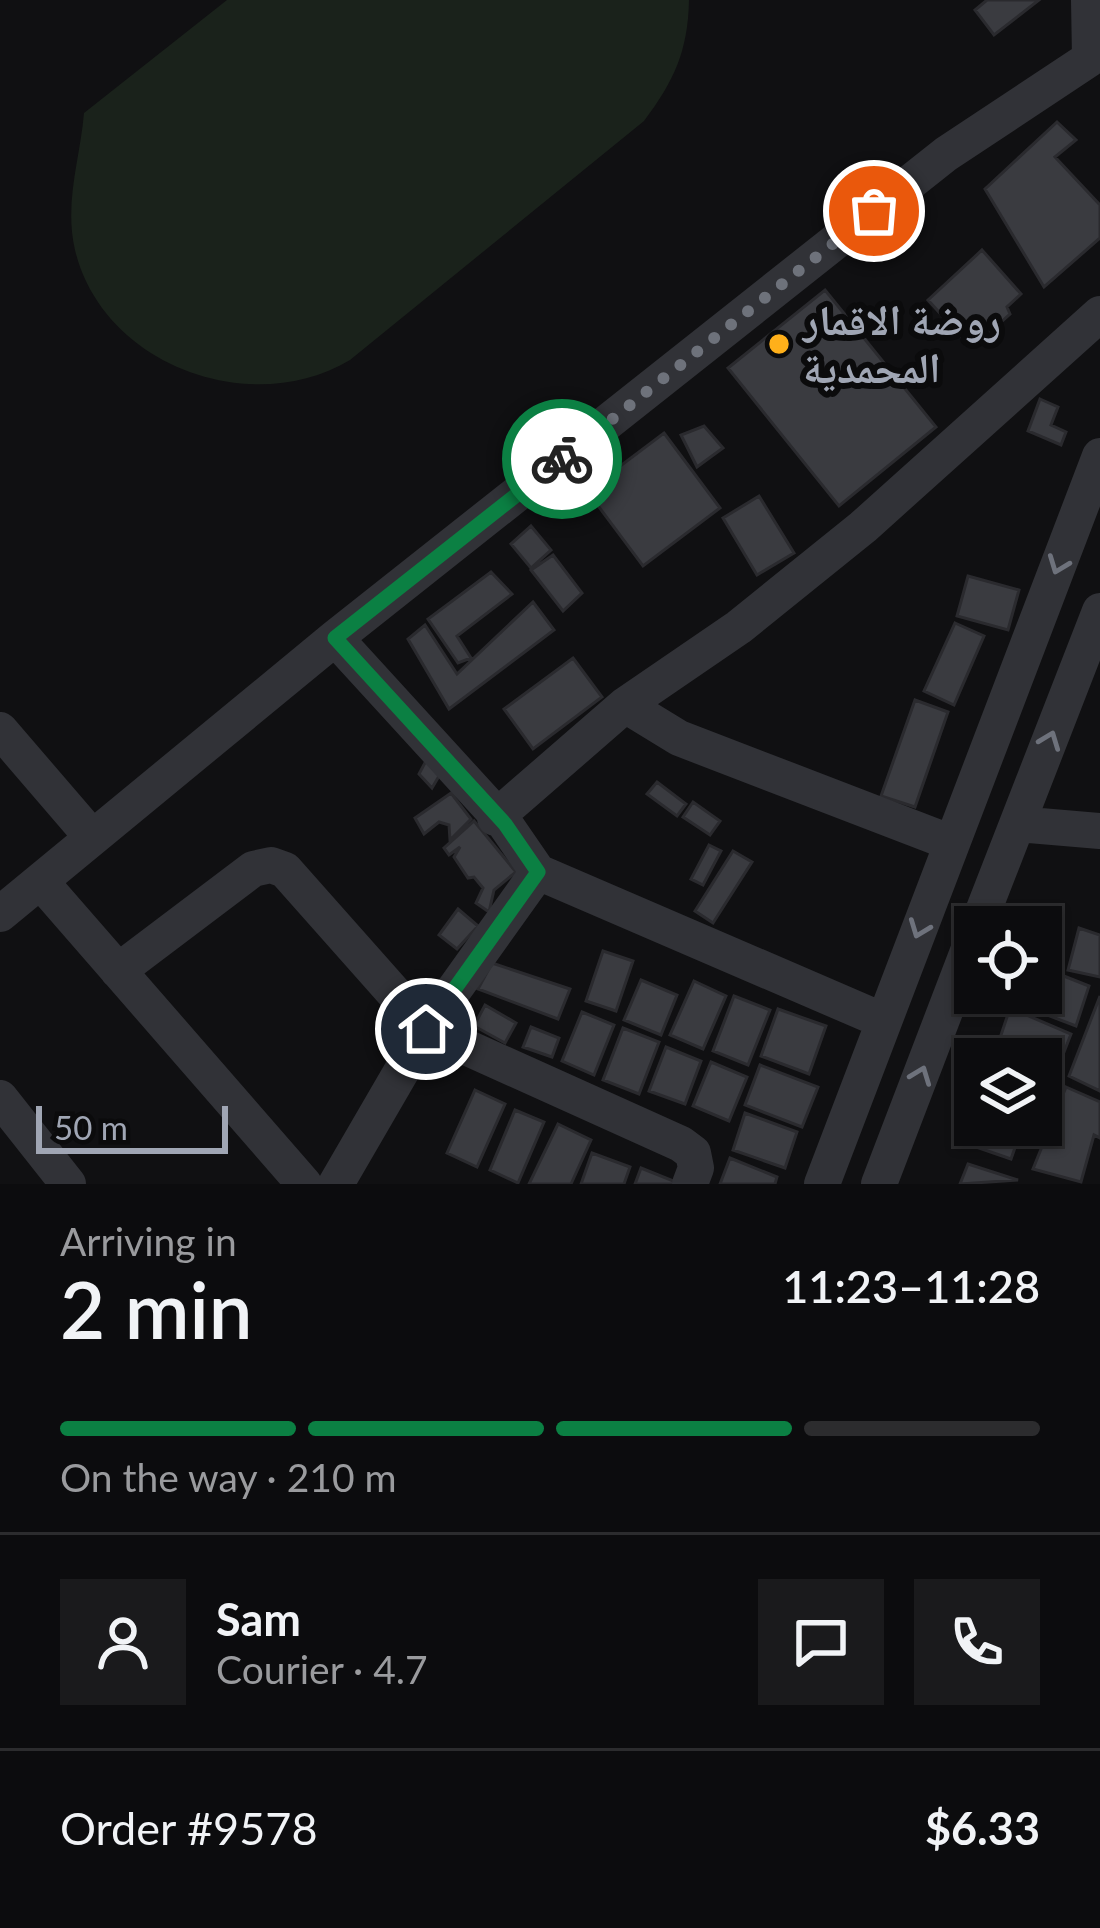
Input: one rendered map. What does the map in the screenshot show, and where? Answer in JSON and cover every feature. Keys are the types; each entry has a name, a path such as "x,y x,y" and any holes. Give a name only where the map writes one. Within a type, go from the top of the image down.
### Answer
{"street":[{"path":"0,914 335,638 946,154 1095,55 1088,0"},
{"path":"495,818 625,705 739,627 863,526 1100,314"},
{"path":"822,1184 1100,456"},
{"path":"985,906 1100,611"},
{"path":"335,638 505,824 538,872 884,1021"},
{"path":"1018,669 1071,685"},
{"path":"625,705 680,738 952,843"},
{"path":"0,730 92,837"},
{"path":"1017,824 1100,831"},
{"path":"118,971 253,869 271,865 285,869 426,1029 681,1144 693,1153 696,1168 690,1184"},
{"path":"336,1184 426,1029 538,872"},
{"path":"41,882 304,1184"},
{"path":"879,1184 954,988"},
{"path":"0,1098 68,1184"}],"shaded area":[{"path":"227,0 689,0 677,65 644,121 350,360 311,377 270,384 227,382 186,371 148,351 116,324 91,290 72,232 84,113"}],"building":[{"path":"987,0 1039,0 994,35 975,10"},
{"path":"1057,122 1076,140 1055,157 1100,205 1100,238 1044,287 985,189"},
{"path":"982,250 1021,294 1007,307 1010,314 982,339 976,333 966,342 928,300"},
{"path":"825,290 936,427 839,506 728,368"},
{"path":"1040,399 1058,407 1051,425 1066,432 1061,445 1028,431"},
{"path":"704,426 723,448 697,467 681,435"},
{"path":"664,433 720,508 643,566 587,491"},
{"path":"759,496 794,553 757,575 723,518"},
{"path":"531,526 551,550 531,568 511,544"},
{"path":"553,555 582,593 563,611 531,570"},
{"path":"491,572 512,594 457,636 471,658 458,663 428,619"},
{"path":"968,576 1019,590 1008,630 957,616"},
{"path":"533,602 554,630 449,709 408,639 425,625 457,674"},
{"path":"955,623 984,636 954,705 924,691"},
{"path":"573,658 602,697 533,749 504,709"},
{"path":"915,700 948,712 915,807 881,796"},
{"path":"428,757 442,771 432,788 419,774"},
{"path":"657,782 686,804 677,816 647,794"},
{"path":"451,793 471,819 450,840 449,825 439,822 424,834 415,818"},
{"path":"693,802 720,821 710,835 683,817"},
{"path":"474,821 516,872 494,890 489,912 476,903 483,888 474,877 468,878 454,857 460,847 449,855 444,848"},
{"path":"709,845 721,851 703,885 691,879"},
{"path":"733,851 752,862 713,923 695,911"},
{"path":"458,909 478,926 457,949 439,935"},
{"path":"1079,928 1100,935 1100,977 1068,970"},
{"path":"603,951 633,961 616,1011 586,1001"},
{"path":"492,963 570,989 558,1019 478,989"},
{"path":"1062,975 1089,986 1076,1026 1044,1014 1062,1014"},
{"path":"641,980 677,995 661,1035 624,1020"},
{"path":"694,981 726,996 703,1049 670,1035"},
{"path":"734,996 770,1010 748,1065 713,1051"},
{"path":"1100,996 1100,1091 1069,1076"},
{"path":"485,1005 516,1023 505,1043 474,1026"},
{"path":"778,1009 826,1026 809,1074 761,1056"},
{"path":"582,1012 614,1025 594,1075 562,1061"},
{"path":"1008,1014 1024,1014 1071,1034 1062,1057 1062,1038 1000,1038"},
{"path":"531,1027 559,1038 552,1057 523,1047"},
{"path":"623,1028 659,1042 639,1094 603,1080"},
{"path":"666,1047 701,1061 685,1104 649,1091"},
{"path":"711,1062 747,1077 729,1121 693,1106"},
{"path":"760,1065 818,1087 802,1127 745,1105"},
{"path":"1066,1087 1100,1102 1100,1138 1094,1135 1081,1182 1033,1169 1042,1146 1062,1146"},
{"path":"475,1090 505,1104 477,1167 447,1153"},
{"path":"515,1110 544,1122 518,1183 490,1170"},
{"path":"745,1113 797,1132 785,1168 733,1150"},
{"path":"558,1124 591,1140 571,1184 529,1184"},
{"path":"973,1146 1016,1146 1011,1159"},
{"path":"592,1153 630,1167 624,1184 581,1184"},
{"path":"730,1158 777,1177 775,1184 720,1184"},
{"path":"968,1164 1018,1180 960,1184"},
{"path":"641,1168 676,1182 635,1184"}],"way so far":[{"path":"562,459 874,211"}],"place":[{"name":"روضة الاقمار المحمدية","path":"779,344"}],"route":[{"path":"426,1029 538,872 505,824 335,638 562,459"}]}
